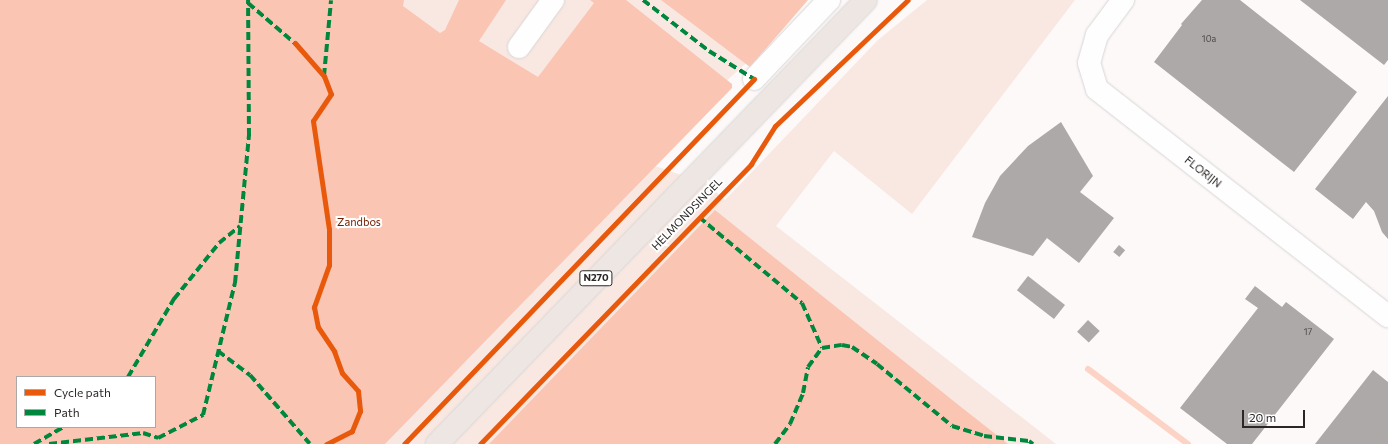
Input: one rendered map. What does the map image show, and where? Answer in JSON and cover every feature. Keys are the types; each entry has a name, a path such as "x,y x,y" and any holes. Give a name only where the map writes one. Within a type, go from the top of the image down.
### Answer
{"main road":[{"name":"HELMONDSINGEL","path":"437,444 866,0"}],"street":[{"path":"519,47 553,0"},
{"path":"754,79 829,0"},
{"name":"FLORIJN","path":"1124,0 1097,35 1089,63 1097,89 1388,316"}],"green space":[{"name":"Zandbos","path":"0,0 802,0 771,41 638,160 707,184 725,200 878,40 927,0 1075,0 912,214 834,151 776,226 1056,444 1008,444 1004,441 1002,444 0,444"},
{"name":"Zandbos","path":"0,0 404,0 403,6 440,33 445,30 459,0 506,0 479,41 538,77 594,3 590,0 626,0 732,84 732,88 385,444 0,444"},
{"path":"661,0 808,0 750,67"},
{"path":"715,210 956,403 1008,444 489,444"}],"building":[{"path":"1202,0 1240,0 1357,92 1294,172 1154,62 1182,25 1181,24"},
{"path":"1300,0 1388,0 1388,60 1384,65"},
{"path":"1388,96 1388,239 1382,232 1374,211 1366,202 1353,219 1315,189"},
{"path":"1061,122 1093,176 1080,192 1114,218 1079,263 1047,238 1033,256 972,237 985,203 1000,176 1028,146"},
{"path":"1119,245 1125,250 1119,257 1113,252"},
{"path":"1028,276 1065,305 1054,319 1017,290"},
{"path":"1255,286 1282,307 1286,302 1334,339 1252,444 1227,444 1180,408 1258,308 1245,299"},
{"path":"1088,320 1100,331 1089,343 1077,332"},
{"path":"1373,370 1388,382 1388,444 1315,444"}],"waterway":[{"path":"1088,369 1188,444"}],"marked path":[{"path":"49,444 143,433 158,438 203,415 235,283 249,136 248,0"},
{"path":"324,76 331,0"},
{"path":"643,0 709,51 754,79"},
{"path":"248,3 298,46"},
{"path":"699,217 802,303 822,348"},
{"path":"129,376 174,299 219,243 240,226"},
{"path":"775,444 790,424 803,393 808,367 822,348 842,345 852,347 877,364 952,426 984,436 1029,441 1033,444"},
{"path":"218,351 250,375 310,444"},
{"path":"34,444 61,428"}],"cycle path":[{"path":"480,444 751,164 775,126 908,0"},
{"path":"295,43 324,76 331,94 313,121 329,229 329,265 314,307 318,327 334,351 342,373 358,391 360,411 352,431 326,444"},
{"path":"404,444 754,79"}]}
